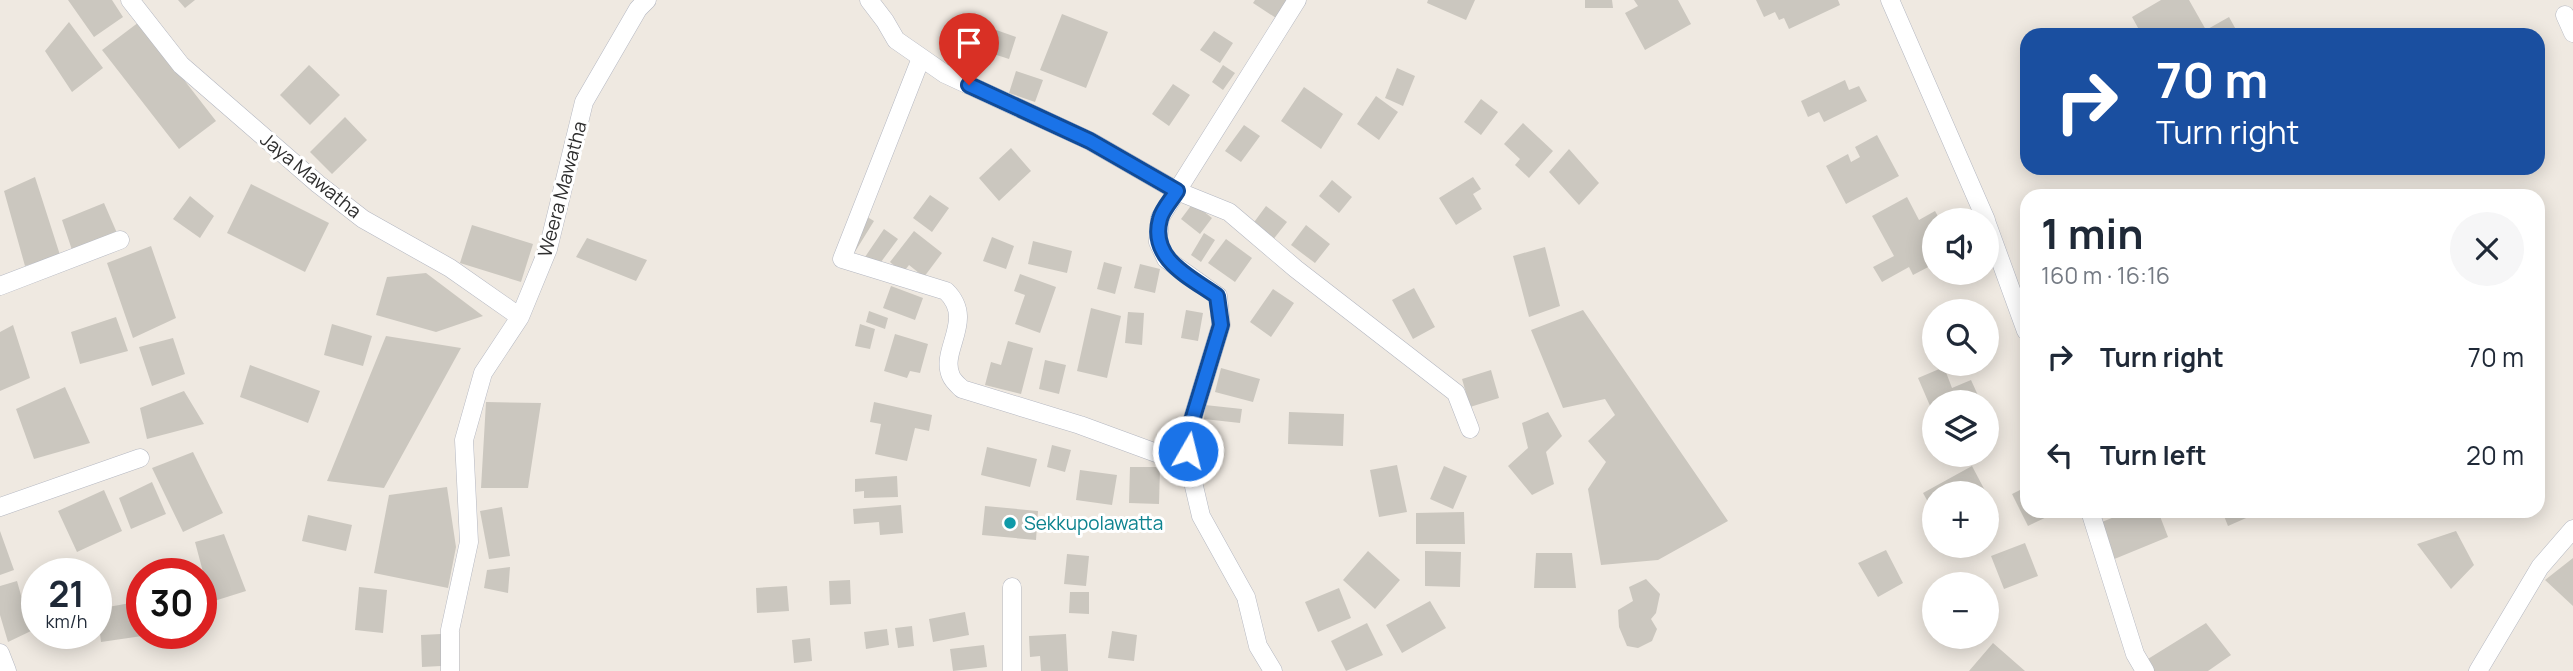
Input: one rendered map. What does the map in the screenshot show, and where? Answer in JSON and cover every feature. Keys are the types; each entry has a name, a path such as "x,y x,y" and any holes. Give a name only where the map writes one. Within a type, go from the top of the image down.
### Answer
{"street":[{"name":"Jaya Mawatha","path":"130,0 181,65 318,184 363,219 450,268 520,317"},
{"name":"Weera Mawatha","path":"450,671 450,630 469,542 464,440 483,373 520,317 548,249 584,102 638,9 648,0"},
{"path":"869,0 896,40 945,74 1090,141 1177,191 1229,212 1296,269 1457,393 1469,429"},
{"path":"1273,671 1258,646 1247,597 1201,516 1189,465 1187,437 1221,325 1217,296 1166,259 1158,242 1160,218 1297,0"},
{"path":"1890,0 1980,208"},
{"path":"2565,15 2573,33"},
{"path":"921,58 842,259 946,291 955,300 958,316 949,368 951,378 962,389 1080,425 1189,465"},
{"path":"0,286 121,240"},
{"path":"1999,257 2020,314"},
{"path":"0,507 140,458"},
{"path":"2092,518 2135,654 2145,671"},
{"path":"2478,671 2540,567 2573,528"},
{"path":"1012,587 1012,671"},
{"path":"0,653 7,671"}],"building":[{"path":"68,0 112,0 123,17 94,37"},
{"path":"178,0 195,0 185,8"},
{"path":"1255,0 1287,0 1276,18 1253,3"},
{"path":"1428,0 1475,0 1466,20 1427,3"},
{"path":"1585,0 1612,0 1613,8 1585,8"},
{"path":"1634,0 1678,0 1691,24 1645,50 1625,13 1638,6"},
{"path":"1756,0 1838,0 1840,5 1789,29 1784,18 1779,20 1775,12 1764,17"},
{"path":"2161,0 2189,0 2205,28 2138,28 2132,17"},
{"path":"1062,14 1108,32 1086,88 1040,70"},
{"path":"2229,17 2235,28 2210,28"},
{"path":"69,22 103,68 72,92 45,51"},
{"path":"139,22 216,121 179,149 102,50"},
{"path":"982,25 1016,37 1009,59 975,48"},
{"path":"1214,31 1233,43 1220,63 1200,50"},
{"path":"309,65 340,95 310,125 280,95"},
{"path":"1223,65 1235,73 1223,90 1212,82"},
{"path":"1397,68 1415,76 1403,106 1385,98"},
{"path":"1016,71 1043,80 1035,102 1009,93"},
{"path":"1845,80 1849,90 1859,86 1867,101 1824,122 1819,112 1808,117 1801,101"},
{"path":"1173,84 1190,95 1169,126 1152,114"},
{"path":"1304,87 1343,114 1321,149 1281,121"},
{"path":"1376,96 1398,112 1379,140 1357,124"},
{"path":"1481,99 1498,112 1481,135 1464,122"},
{"path":"345,117 367,140 332,174 310,152"},
{"path":"1523,123 1553,151 1529,178 1515,165 1520,159 1504,144"},
{"path":"1244,125 1260,136 1241,162 1225,151"},
{"path":"1877,135 1899,176 1846,204 1826,166 1848,154 1851,162 1860,157 1855,147"},
{"path":"1011,148 1031,171 999,201 979,178"},
{"path":"1569,149 1599,183 1579,205 1549,172"},
{"path":"35,177 60,255 25,266 4,191"},
{"path":"1473,177 1481,189 1473,194 1482,209 1456,225 1439,198"},
{"path":"1332,180 1352,197 1339,213 1319,196"},
{"path":"251,184 329,223 305,272 227,233"},
{"path":"930,195 949,208 932,232 913,218"},
{"path":"190,196 214,216 200,238 173,219"},
{"path":"1907,197 1919,220 1922,218 1922,270 1913,275 1909,267 1882,282 1873,267 1894,256 1872,216"},
{"path":"104,203 120,240 72,250 62,220"},
{"path":"1193,203 1212,218 1200,234 1181,219"},
{"path":"1266,206 1287,222 1272,241 1252,225"},
{"path":"859,212 874,221 853,255 838,245"},
{"path":"472,225 533,244 521,282 460,263"},
{"path":"1306,225 1330,244 1315,263 1291,245"},
{"path":"884,229 898,239 878,266 865,257"},
{"path":"914,231 942,253 924,277 909,265 903,273 890,262"},
{"path":"1204,233 1215,240 1201,262 1191,255"},
{"path":"992,237 1014,246 1006,269 983,261"},
{"path":"587,238 647,260 636,281 576,257"},
{"path":"1226,239 1252,258 1235,282 1208,263"},
{"path":"1033,241 1072,251 1067,273 1028,264"},
{"path":"151,246 176,318 133,338 107,263"},
{"path":"1545,247 1560,306 1529,317 1513,256"},
{"path":"1104,262 1122,267 1115,294 1097,289"},
{"path":"1140,264 1160,269 1155,293 1134,288"},
{"path":"426,273 483,316 436,332 376,315 387,277"},
{"path":"1020,274 1056,287 1040,333 1015,324 1025,295 1014,291"},
{"path":"891,286 923,298 915,320 883,308"},
{"path":"1414,288 1435,327 1413,339 1392,300"},
{"path":"1273,289 1294,303 1271,337 1250,322"},
{"path":"1091,308 1121,316 1107,378 1077,371"},
{"path":"1186,310 1203,313 1198,341 1181,338"},
{"path":"1583,310 1728,521 1658,560 1601,565 1588,489 1606,462 1588,441 1615,415 1605,399 1563,408 1531,330"},
{"path":"869,311 888,318 885,329 866,322"},
{"path":"1128,312 1144,313 1142,345 1125,343"},
{"path":"116,317 128,351 80,364 71,332"},
{"path":"332,324 372,336 363,366 324,355"},
{"path":"860,324 875,329 870,349 855,346"},
{"path":"13,325 30,378 0,391 0,332"},
{"path":"895,334 928,344 920,373 910,371 907,378 884,371"},
{"path":"386,336 461,348 384,488 327,481"},
{"path":"173,338 185,374 152,386 139,347"},
{"path":"1008,341 1033,348 1021,394 985,385 991,362 1001,365"},
{"path":"1045,360 1066,365 1059,394 1039,389"},
{"path":"250,365 320,391 308,423 240,397"},
{"path":"1221,368 1260,379 1253,402 1215,392"},
{"path":"1491,370 1499,398 1470,407 1462,379"},
{"path":"1947,376 1952,388 1971,380 1976,390 1923,390 1918,378"},
{"path":"65,387 90,443 34,459 16,409"},
{"path":"184,391 204,424 147,439 140,408"},
{"path":"486,402 541,403 528,488 481,488"},
{"path":"874,402 932,415 929,431 915,428 907,461 875,454 881,424 870,422"},
{"path":"1205,405 1242,409 1240,423 1204,419"},
{"path":"1289,412 1344,414 1343,446 1288,444"},
{"path":"1548,412 1562,436 1546,452 1554,484 1532,495 1508,466 1528,448 1522,423"},
{"path":"1052,445 1071,450 1065,472 1047,467"},
{"path":"987,447 1037,459 1030,487 981,475"},
{"path":"193,452 223,513 183,532 152,468"},
{"path":"1397,465 1407,512 1379,517 1370,470"},
{"path":"1444,466 1467,476 1453,509 1430,499"},
{"path":"1130,467 1160,467 1159,504 1129,503"},
{"path":"1973,467 1980,481 1945,481"},
{"path":"1080,470 1117,475 1112,505 1076,500"},
{"path":"897,476 898,497 864,498 864,491 855,492 855,479"},
{"path":"152,482 166,514 131,529 119,498"},
{"path":"447,487 456,547 448,588 374,573 389,495"},
{"path":"104,490 122,531 77,552 58,511"},
{"path":"2020,490 2020,510 2012,494"},
{"path":"901,505 903,533 880,535 879,522 854,524 853,509"},
{"name":"Sekkupolawatta","path":"985,506 1038,511 1036,540 982,535"},
{"path":"502,507 510,556 489,559 480,511"},
{"path":"1464,512 1465,544 1416,544 1416,513"},
{"path":"308,515 352,525 346,551 302,541"},
{"path":"2024,518 2045,518 2028,526"},
{"path":"2112,518 2161,518 2168,537 2112,560 2097,524"},
{"path":"2225,518 2246,518 2228,526"},
{"path":"0,531 14,570 0,575"},
{"path":"2456,531 2474,565 2451,589 2417,544"},
{"path":"224,534 246,591 217,600 217,558 199,558 195,542"},
{"path":"2025,543 2038,576 2004,589 1992,558 1999,558 1999,553"},
{"path":"1886,550 1903,583 1878,597 1858,563"},
{"path":"1368,551 1400,580 1375,609 1343,580"},
{"path":"1425,551 1461,552 1460,587 1425,586"},
{"path":"1536,553 1572,553 1576,588 1534,588"},
{"path":"1067,554 1089,556 1086,586 1064,584"},
{"path":"2573,558 2573,606 2545,580"},
{"path":"510,567 508,593 484,588 487,570"},
{"path":"1646,579 1660,594 1656,613 1651,619 1657,629 1652,641 1638,648 1627,646 1619,627 1618,610 1633,601 1629,587"},
{"path":"850,580 851,604 830,605 829,581"},
{"path":"17,581 21,595 21,636 8,642 0,615 0,586"},
{"path":"787,586 789,611 757,613 756,588"},
{"path":"359,587 387,590 383,633 355,630"},
{"path":"1339,588 1351,618 1318,632 1305,602"},
{"path":"1070,592 1089,592 1089,614 1069,613"},
{"path":"1430,601 1446,628 1402,653 1386,625"},
{"path":"126,604 126,638 112,640 112,606"},
{"path":"965,612 969,635 933,642 929,619"},
{"path":"1367,623 1383,655 1346,671 1331,641"},
{"path":"2206,623 2231,655 2208,671 2150,671 2143,662"},
{"path":"912,626 914,646 898,648 895,628"},
{"path":"887,629 889,645 866,649 864,632"},
{"path":"1112,631 1137,635 1134,661 1108,658"},
{"path":"441,634 441,666 422,667 421,635"},
{"path":"1066,634 1068,671 1041,671 1040,656 1030,657 1029,636"},
{"path":"810,638 812,661 794,663 792,640"},
{"path":"984,645 987,667 953,671 950,649"},
{"path":"1999,648 2025,671 1969,671 1988,649"}],"place":[{"name":"Sekkupolawatta","path":"1010,523"}],"route":[{"path":"969,85 1090,141 1177,191 1160,218 1158,242 1166,259 1217,296 1221,325 1187,437 1188,451"}]}
